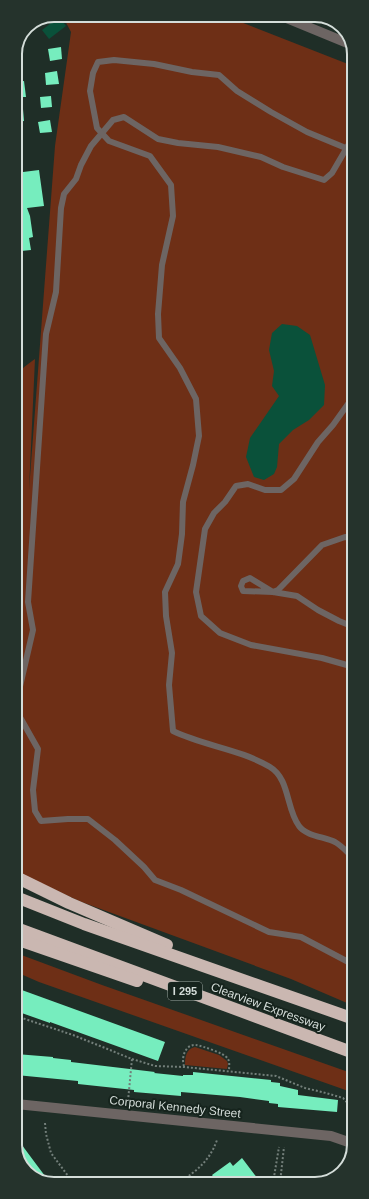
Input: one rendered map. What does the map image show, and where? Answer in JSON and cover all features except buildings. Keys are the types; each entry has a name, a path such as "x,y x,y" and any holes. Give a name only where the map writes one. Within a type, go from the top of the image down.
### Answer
{"highway":[{"path":"22,880 69,903 149,938 309,1004"},
{"name":"Clearview Expressway","path":"22,899 84,924 347,1017"},
{"name":"Clearview Expressway","path":"22,930 347,1052"},
{"path":"22,941 347,1053"}],"street":[{"path":"296,22 345,42"},
{"name":"Corporal Kennedy Street","path":"22,1105 331,1136 347,1142"}],"lane":[{"path":"347,149 307,132 271,112 237,91 219,75 192,72 154,64 114,60 98,62 93,73 90,91 97,128 108,141 150,156 171,185 173,216 162,266 158,314 159,338 180,368 196,399 199,436 183,502 182,534 178,564 165,592 166,616 172,653 169,685 173,731 186,738 250,757 271,768 282,781 300,827 312,834 335,842 347,852"},
{"path":"22,678 33,630 28,602 46,334 56,292 61,208 64,194 76,179 84,158 91,146 113,120 124,118 158,139 178,143 218,146 261,157 283,167 324,180 332,173 347,154"},
{"path":"347,406 318,442 294,479 281,490 265,490 248,484 236,486 225,502 214,513 205,529 196,592 201,616 220,633 250,645 322,658 347,665"},
{"path":"273,592 278,590 322,545 347,537"},
{"path":"273,592 250,578 244,581 241,586 243,591 273,592 297,596 318,610 347,624"},
{"path":"22,721 38,749 34,790 36,811 41,821 88,819 115,840 144,867 155,880 181,890 269,932 301,937 347,961"}],"path":[{"path":"22,1018 72,1035 132,1059 155,1066 184,1067 276,1076 305,1088 343,1098 347,1102"},
{"path":"184,1067 183,1057 186,1050 190,1046 195,1045 224,1054 228,1059 229,1071"},
{"path":"128,1101 132,1059"},
{"path":"45,1122 46,1134 51,1153 69,1177"},
{"path":"188,1177 206,1162 213,1152 217,1140"},
{"path":"274,1177 279,1147"},
{"path":"281,1177 284,1147"}],"shaded area":[{"path":"54,22 63,22 66,26 49,39 42,30"},
{"path":"66,22 241,22 347,64 347,1003 291,979 79,901 22,875 22,369 35,359 29,490 55,146 71,32"},
{"path":"282,324 297,326 310,335 325,385 324,405 309,420 293,430 279,444 277,467 274,474 264,480 254,477 246,457 250,438 279,396 272,386 274,371 269,350 272,333"},
{"path":"22,955 347,1072 347,1091 39,982 22,975"},
{"path":"195,1047 219,1055 227,1061 227,1069 185,1065 188,1051"}]}
